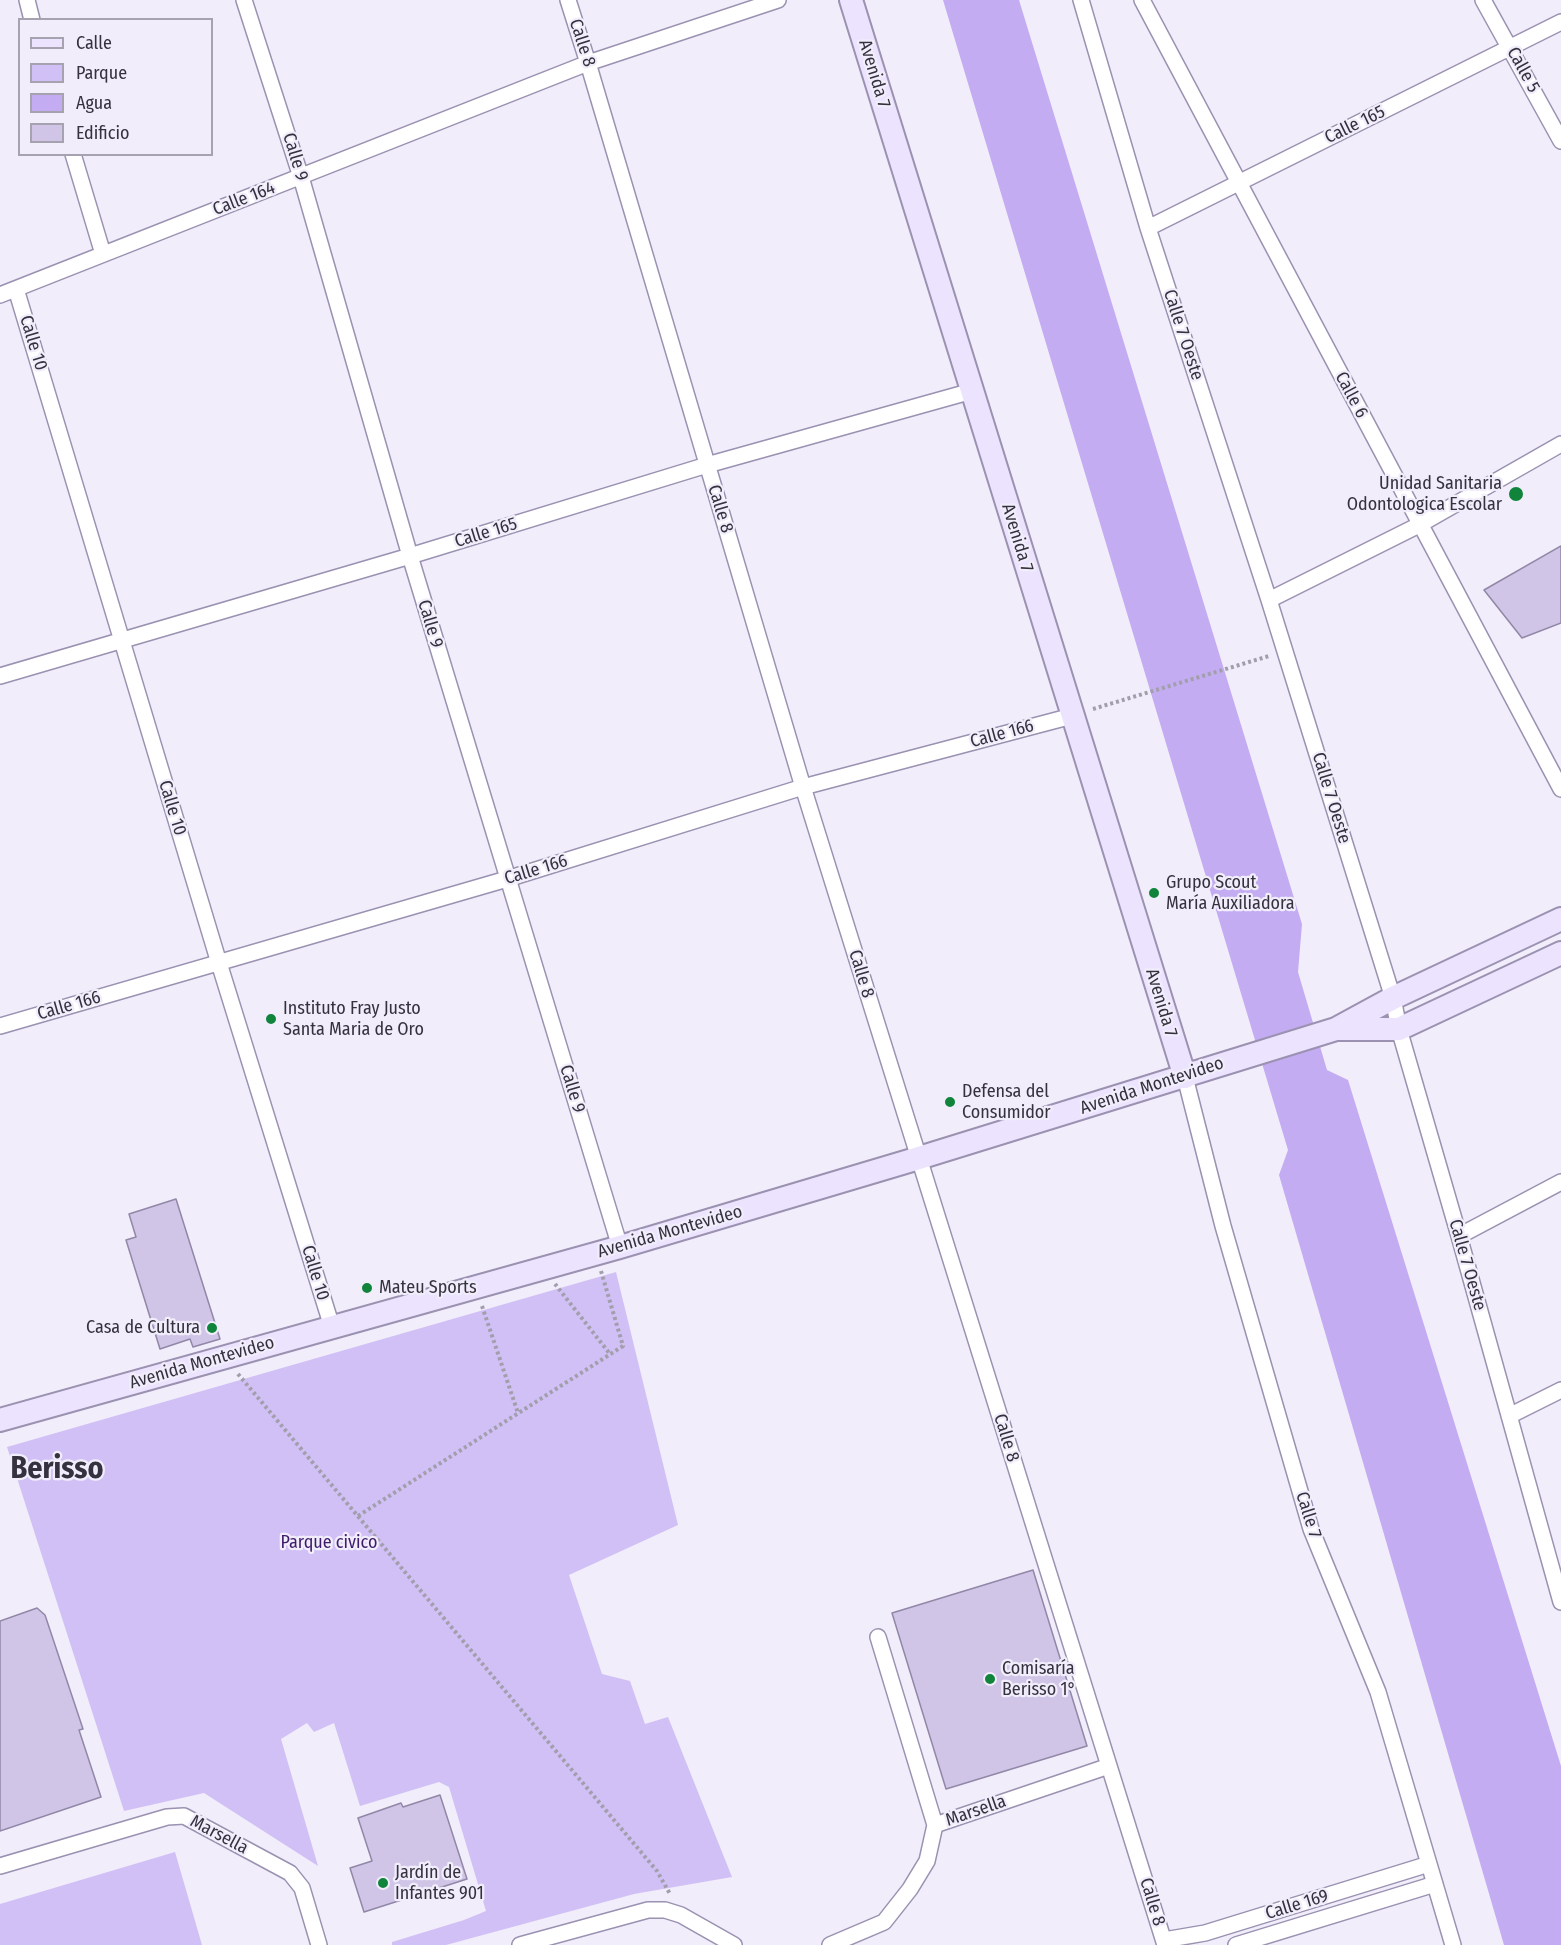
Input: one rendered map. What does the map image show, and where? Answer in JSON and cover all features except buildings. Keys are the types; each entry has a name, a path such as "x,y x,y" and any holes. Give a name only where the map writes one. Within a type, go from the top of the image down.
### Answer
{"main road":[{"name":"Avenida 7","path":"851,0 1185,1077"},
{"name":"Avenida Montevideo","path":"0,1420 620,1246 919,1158 1336,1029 1393,998 1561,919"},
{"name":"Avenida Montevideo","path":"1336,1029 1399,1029 1561,953"}],"street":[{"path":"27,0 32,18"},
{"name":"Calle 9","path":"244,0 301,177 410,556 620,1246"},
{"name":"Calle 8","path":"568,0 802,787 1164,1942"},
{"name":"Calle 164","path":"0,295 588,63 778,0"},
{"name":"Calle 7 Oeste","path":"1080,0 1148,228 1269,600 1393,998 1399,1029 1561,1602"},
{"name":"Calle 6","path":"1142,0 1561,789"},
{"name":"Calle 5","path":"1483,0 1561,141"},
{"name":"Calle 165","path":"1148,228 1561,22"},
{"path":"74,156 103,254"},
{"name":"Calle 10","path":"16,289 219,963 332,1327"},
{"name":"Calle 165","path":"0,676 410,556 707,465 972,391"},
{"path":"1269,600 1419,525 1561,444"},
{"name":"Calle 166","path":"0,1026 507,879 802,787 1072,716"},
{"name":"Calle 7","path":"1185,1077 1223,1226 1311,1529 1378,1692 1453,1945"},
{"path":"1459,1236 1561,1182"},
{"path":"1509,1416 1561,1389"},
{"path":"878,1637 935,1825"},
{"name":"Marsella","path":"830,1945 884,1922 927,1862 935,1825 1109,1766"},
{"name":"Marsella","path":"0,1866 167,1817 184,1816 290,1874 302,1888 319,1945"},
{"name":"Calle 169","path":"1164,1942 1205,1933 1429,1864"},
{"name":"Calle 169","path":"1236,1945 1274,1939 1435,1884"},
{"path":"520,1945 648,1910 665,1910 681,1915 734,1945"}],"path":[{"path":"1072,716 1285,651"},
{"path":"358,1516 624,1346 596,1253"},
{"path":"542,1268 610,1354"},
{"path":"475,1287 518,1413"},
{"path":"224,1357 657,1871 681,1915"}],"green space":[{"name":"Parque civico","path":"616,1272 678,1525 569,1575 602,1674 630,1681 645,1724 668,1717 732,1877 634,1894 446,1945 392,1945 392,1942 486,1911 449,1787 439,1782 360,1806 334,1723 314,1732 307,1723 281,1739 318,1866 204,1793 124,1811 7,1447"},
{"path":"175,1852 202,1945 0,1945 0,1904"}],"water":[{"path":"943,0 1019,0 1302,924 1298,972 1327,1070 1348,1080 1561,1766 1561,1945 1504,1945 1279,1175 1288,1150"}],"place":[{"name":"Unidad Sanitaria Odontologica Escolar","path":"1516,494"},
{"name":"Grupo Scout María Auxiliadora","path":"1154,893"},
{"name":"Instituto Fray Justo Santa Maria de Oro","path":"271,1019"},
{"name":"Defensa del Consumidor","path":"950,1102"},
{"name":"Mateu Sports","path":"367,1288"},
{"name":"Casa de Cultura","path":"212,1328"},
{"name":"Comisaría Berisso 1°","path":"990,1679"},
{"name":"Jardín de Infantes 901","path":"383,1883"}],"district":[{"name":"Berisso","path":"57,1470"}]}
